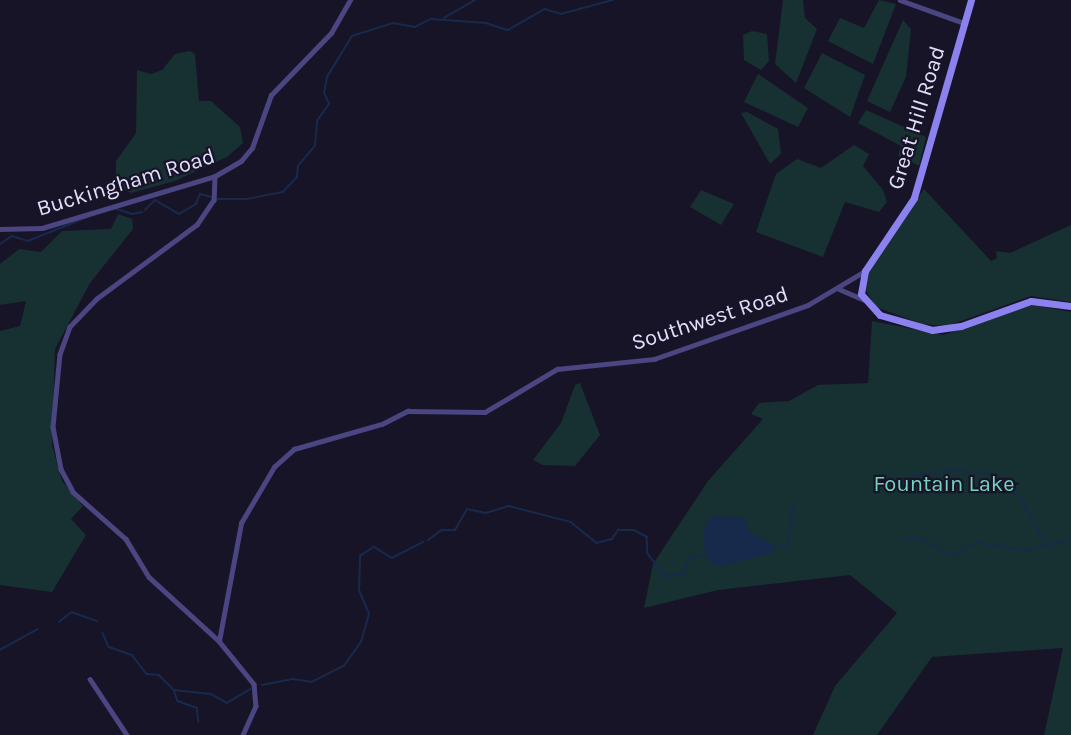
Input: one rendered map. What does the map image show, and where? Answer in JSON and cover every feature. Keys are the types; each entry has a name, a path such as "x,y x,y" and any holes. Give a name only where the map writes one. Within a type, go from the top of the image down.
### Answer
{"main road":[{"name":"Great Hill Road","path":"865,271 914,198 971,0"},
{"path":"865,271 863,299 880,315 937,331 1031,301 1071,306"}],"street":[{"name":"Buckingham Road","path":"0,229 42,228 215,176 250,153 271,95 332,33 350,0"},
{"path":"900,0 964,23"},
{"path":"215,176 214,200 197,225 97,299 73,323 60,354 53,428 61,469 73,492 126,539 154,582 219,641 256,689 256,706 243,735"},
{"name":"Southwest Road","path":"219,641 241,523 285,456 408,411 485,412 557,369 654,358 808,305 839,289 851,275 865,271"},
{"path":"839,289 863,299"},
{"path":"90,679 128,735"}],"green space":[{"path":"783,0 803,0 805,18 817,29 796,83 775,64"},
{"path":"879,0 896,4 873,64 828,41 840,18 864,28"},
{"path":"903,20 911,29 906,77 890,112 867,101"},
{"path":"752,31 767,34 769,61 761,70 744,60 743,35"},
{"path":"190,51 195,54 199,101 211,101 240,127 243,143 227,157 175,181 131,193 116,186 116,161 136,133 137,70 151,74 162,70 175,54"},
{"path":"822,53 865,75 850,117 804,88"},
{"path":"758,74 808,108 798,127 744,102"},
{"path":"866,110 926,137 919,166 898,156 901,146 858,123"},
{"path":"747,112 778,129 781,154 770,164 741,113"},
{"path":"854,145 869,154 863,166 883,190 887,202 879,212 845,202 823,257 756,232 776,174 797,159 821,168"},
{"path":"924,189 991,261 997,258 996,251 1010,253 1071,225 1071,302 1031,296 947,326 922,324 876,307 865,289 867,275"},
{"path":"701,190 734,204 721,225 690,207"},
{"path":"118,214 132,219 133,229 90,283 55,349 52,445 62,481 83,506 71,519 86,535 52,592 0,585 0,331 20,326 26,301 0,305 0,264 19,249 41,252 62,231 111,229"},
{"name":"Fountain Lake","path":"1032,305 1071,312 1071,735 1044,735 1063,648 932,657 877,735 813,735 835,686 897,613 850,575 718,590 644,608 653,564 708,481 763,419 751,414 759,403 789,401 818,385 868,383 872,321 944,335"},
{"path":"580,383 600,435 575,466 543,465 533,460 561,423 575,385"}],"water":[{"path":"712,516 744,517 748,531 771,543 774,552 723,566 711,564 703,544 704,529"}],"waterway":[{"path":"444,18 475,0"},
{"path":"218,199 247,199 283,192 297,177 298,166 315,146 317,121 329,104 324,93 327,77 352,36 393,23 415,27 431,19 486,23 508,30 545,9 561,14 613,0"},
{"path":"145,210 155,200 179,214 196,204 200,194 212,197"},
{"path":"114,208 132,214 142,212"},
{"path":"0,244 12,236 28,241 93,215"},
{"path":"912,475 953,470 990,473 1018,494"},
{"path":"1020,497 1046,543"},
{"path":"772,547 787,547 794,502"},
{"path":"428,540 442,530 455,530 467,509 486,513 509,506 571,522 597,543 612,539 618,530 634,530 647,537 648,554 666,576 684,574 689,558 705,555"},
{"path":"902,539 922,539 953,556 976,542 1026,551 1071,539"},
{"path":"262,685 293,679 312,682 344,666 361,642 369,614 359,590 360,556 374,547 392,558 423,542"},
{"path":"59,622 72,612 97,621"},
{"path":"0,650 38,629"},
{"path":"103,633 109,647 132,655 147,674 159,675 174,690 211,694 227,703 250,689"},
{"path":"174,690 178,701 197,708 199,722"}]}
